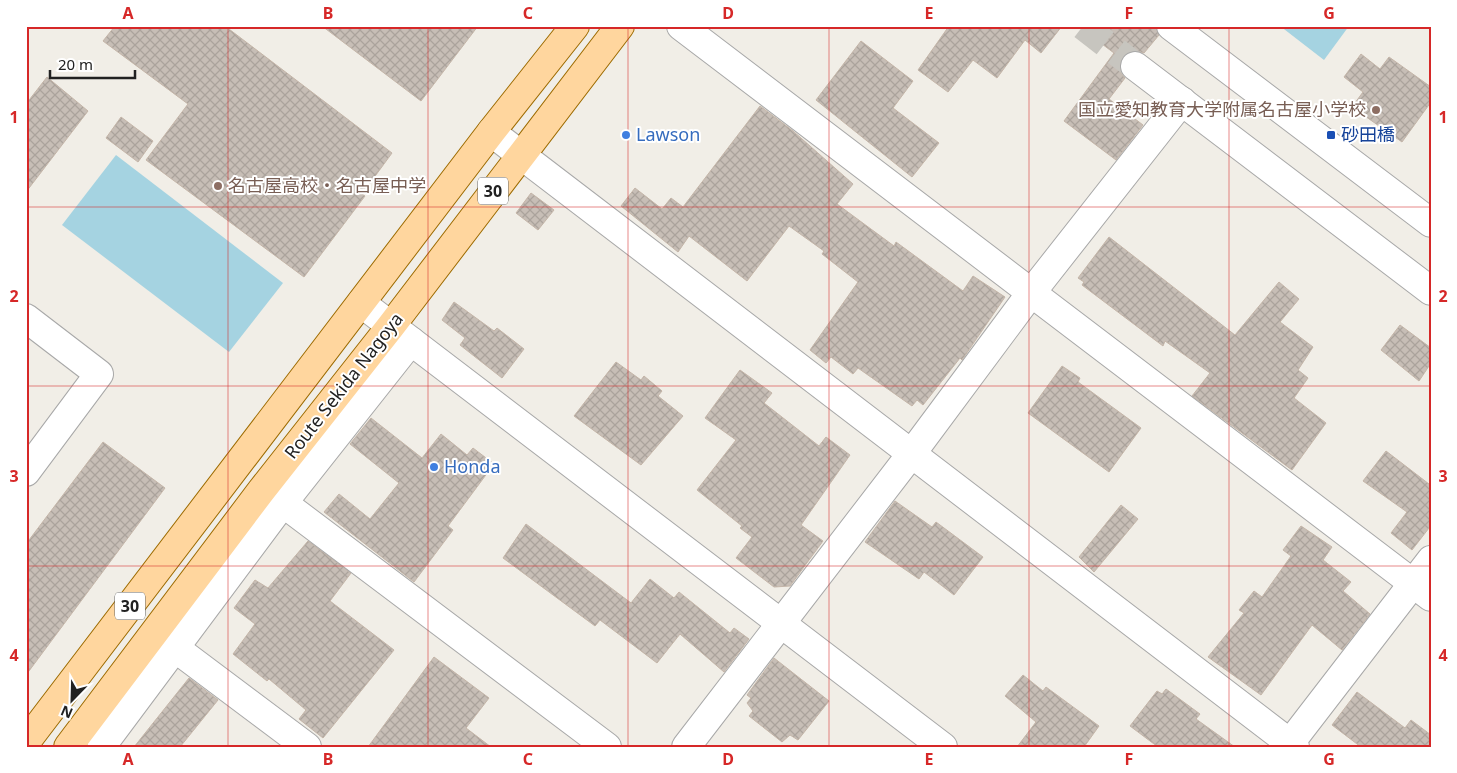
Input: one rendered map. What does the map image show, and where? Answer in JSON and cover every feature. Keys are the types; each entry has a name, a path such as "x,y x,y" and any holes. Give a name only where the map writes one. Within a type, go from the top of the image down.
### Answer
{"main road":[{"name":"Route Sekida Nagoya","path":"26,742 491,132 575,26"},
{"name":"Route Sekida Nagoya","path":"68,747 402,334 521,154 620,26"}],"street":[{"path":"681,26 1422,590"},
{"path":"1171,26 1431,223"},
{"path":"1135,66 1431,291"},
{"path":"686,747 912,453 1031,293 1182,102"},
{"path":"491,132 1291,745 1422,590 1431,560"},
{"path":"361,303 943,747"},
{"path":"26,318 99,374 26,472"},
{"path":"101,747 175,648 272,497 607,747"},
{"path":"175,648 307,747"}],"water":[{"path":"1280,26 1349,26 1324,60"},
{"path":"116,155 283,283 229,352 62,225"}],"building":[{"path":"115,26 225,26 392,153 362,194 365,196 304,277 146,160 188,104 103,41"},
{"path":"322,26 478,26 421,101"},
{"path":"949,26 1062,26 1041,53 1025,40 997,78 973,60 948,92 918,70"},
{"path":"1078,26 1156,26 1159,35 1144,53 1129,51 1123,56 1120,64 1120,72 1125,78 1109,99 1143,125 1116,160 1064,121 1114,53"},
{"path":"861,41 913,81 893,108 939,143 912,177 816,100"},
{"path":"1361,54 1380,69 1389,57 1431,87 1431,102 1402,142 1352,107 1363,92 1344,77"},
{"path":"47,77 88,111 26,192 26,104"},
{"path":"760,106 793,131 853,184 837,204 894,246 896,242 963,291 973,276 1005,297 962,360 960,358 923,405 917,400 912,406 858,368 853,374 831,357 826,363 810,350 858,282 822,254 824,251 789,226 747,281 689,236 678,252 621,206 635,188 662,209 671,198 683,207"},
{"path":"121,117 153,141 138,162 106,138"},
{"path":"531,193 554,210 538,230 516,213"},
{"path":"1109,237 1235,335 1279,282 1299,299 1280,322 1313,347 1298,370 1308,378 1294,398 1326,423 1292,470 1192,396 1210,373 1165,341 1163,346 1082,285 1084,282 1078,278"},
{"path":"454,302 494,331 497,328 524,349 502,378 460,345 465,338 442,320"},
{"path":"1400,325 1431,348 1431,363 1419,381 1381,350"},
{"path":"616,362 641,380 644,376 662,391 658,396 683,416 641,465 574,416"},
{"path":"1062,366 1080,378 1078,382 1141,428 1109,472 1028,413"},
{"path":"740,370 772,393 764,403 819,446 826,437 850,455 801,525 823,541 790,586 774,587 736,558 752,537 740,528 742,526 697,490 736,440 705,418"},
{"path":"371,418 422,458 441,434 467,455 473,448 494,464 448,526 453,530 414,582 324,512 339,494 370,519 399,483 350,444"},
{"path":"103,442 165,488 26,675 26,544"},
{"path":"1386,451 1429,484 1431,482 1431,530 1429,528 1412,550 1391,533 1407,512 1363,481"},
{"path":"895,501 932,527 936,522 983,557 954,595 924,572 919,579 865,542"},
{"path":"1121,505 1138,519 1094,572 1079,557"},
{"path":"526,524 631,603 650,579 674,598 679,592 730,633 734,628 749,639 724,672 680,634 657,663 600,620 595,626 503,558"},
{"path":"1301,526 1332,547 1323,560 1351,582 1343,591 1370,614 1342,650 1312,625 1261,695 1208,657 1244,613 1239,610 1254,591 1262,597 1291,556 1283,550"},
{"path":"308,541 351,573 330,601 394,650 323,738 299,719 306,710 269,679 267,681 233,654 255,624 234,608 255,580 268,588"},
{"path":"434,657 489,698 466,728 491,747 368,747"},
{"path":"774,658 829,701 798,740 790,735 782,742 749,716 753,711 747,703 751,698 747,695"},
{"path":"1023,675 1043,691 1046,687 1099,726 1084,747 1017,747 1036,722 1005,696"},
{"path":"189,678 218,700 180,747 134,747"},
{"path":"1166,689 1200,714 1196,719 1235,747 1158,747 1130,726 1157,691 1162,694"},
{"path":"1357,692 1405,728 1411,720 1431,735 1431,747 1361,747 1332,725"}],"tunnel":[{"path":"1083,26 1135,66"}],"place":[{"name":"国立愛知教育大学附属名古屋小学校","path":"1376,110"},
{"name":"Lawson","path":"626,135"},
{"name":"砂田橋","path":"1331,135"},
{"name":"名古屋高校・名古屋中学","path":"218,186"},
{"name":"Honda","path":"434,467"}]}
